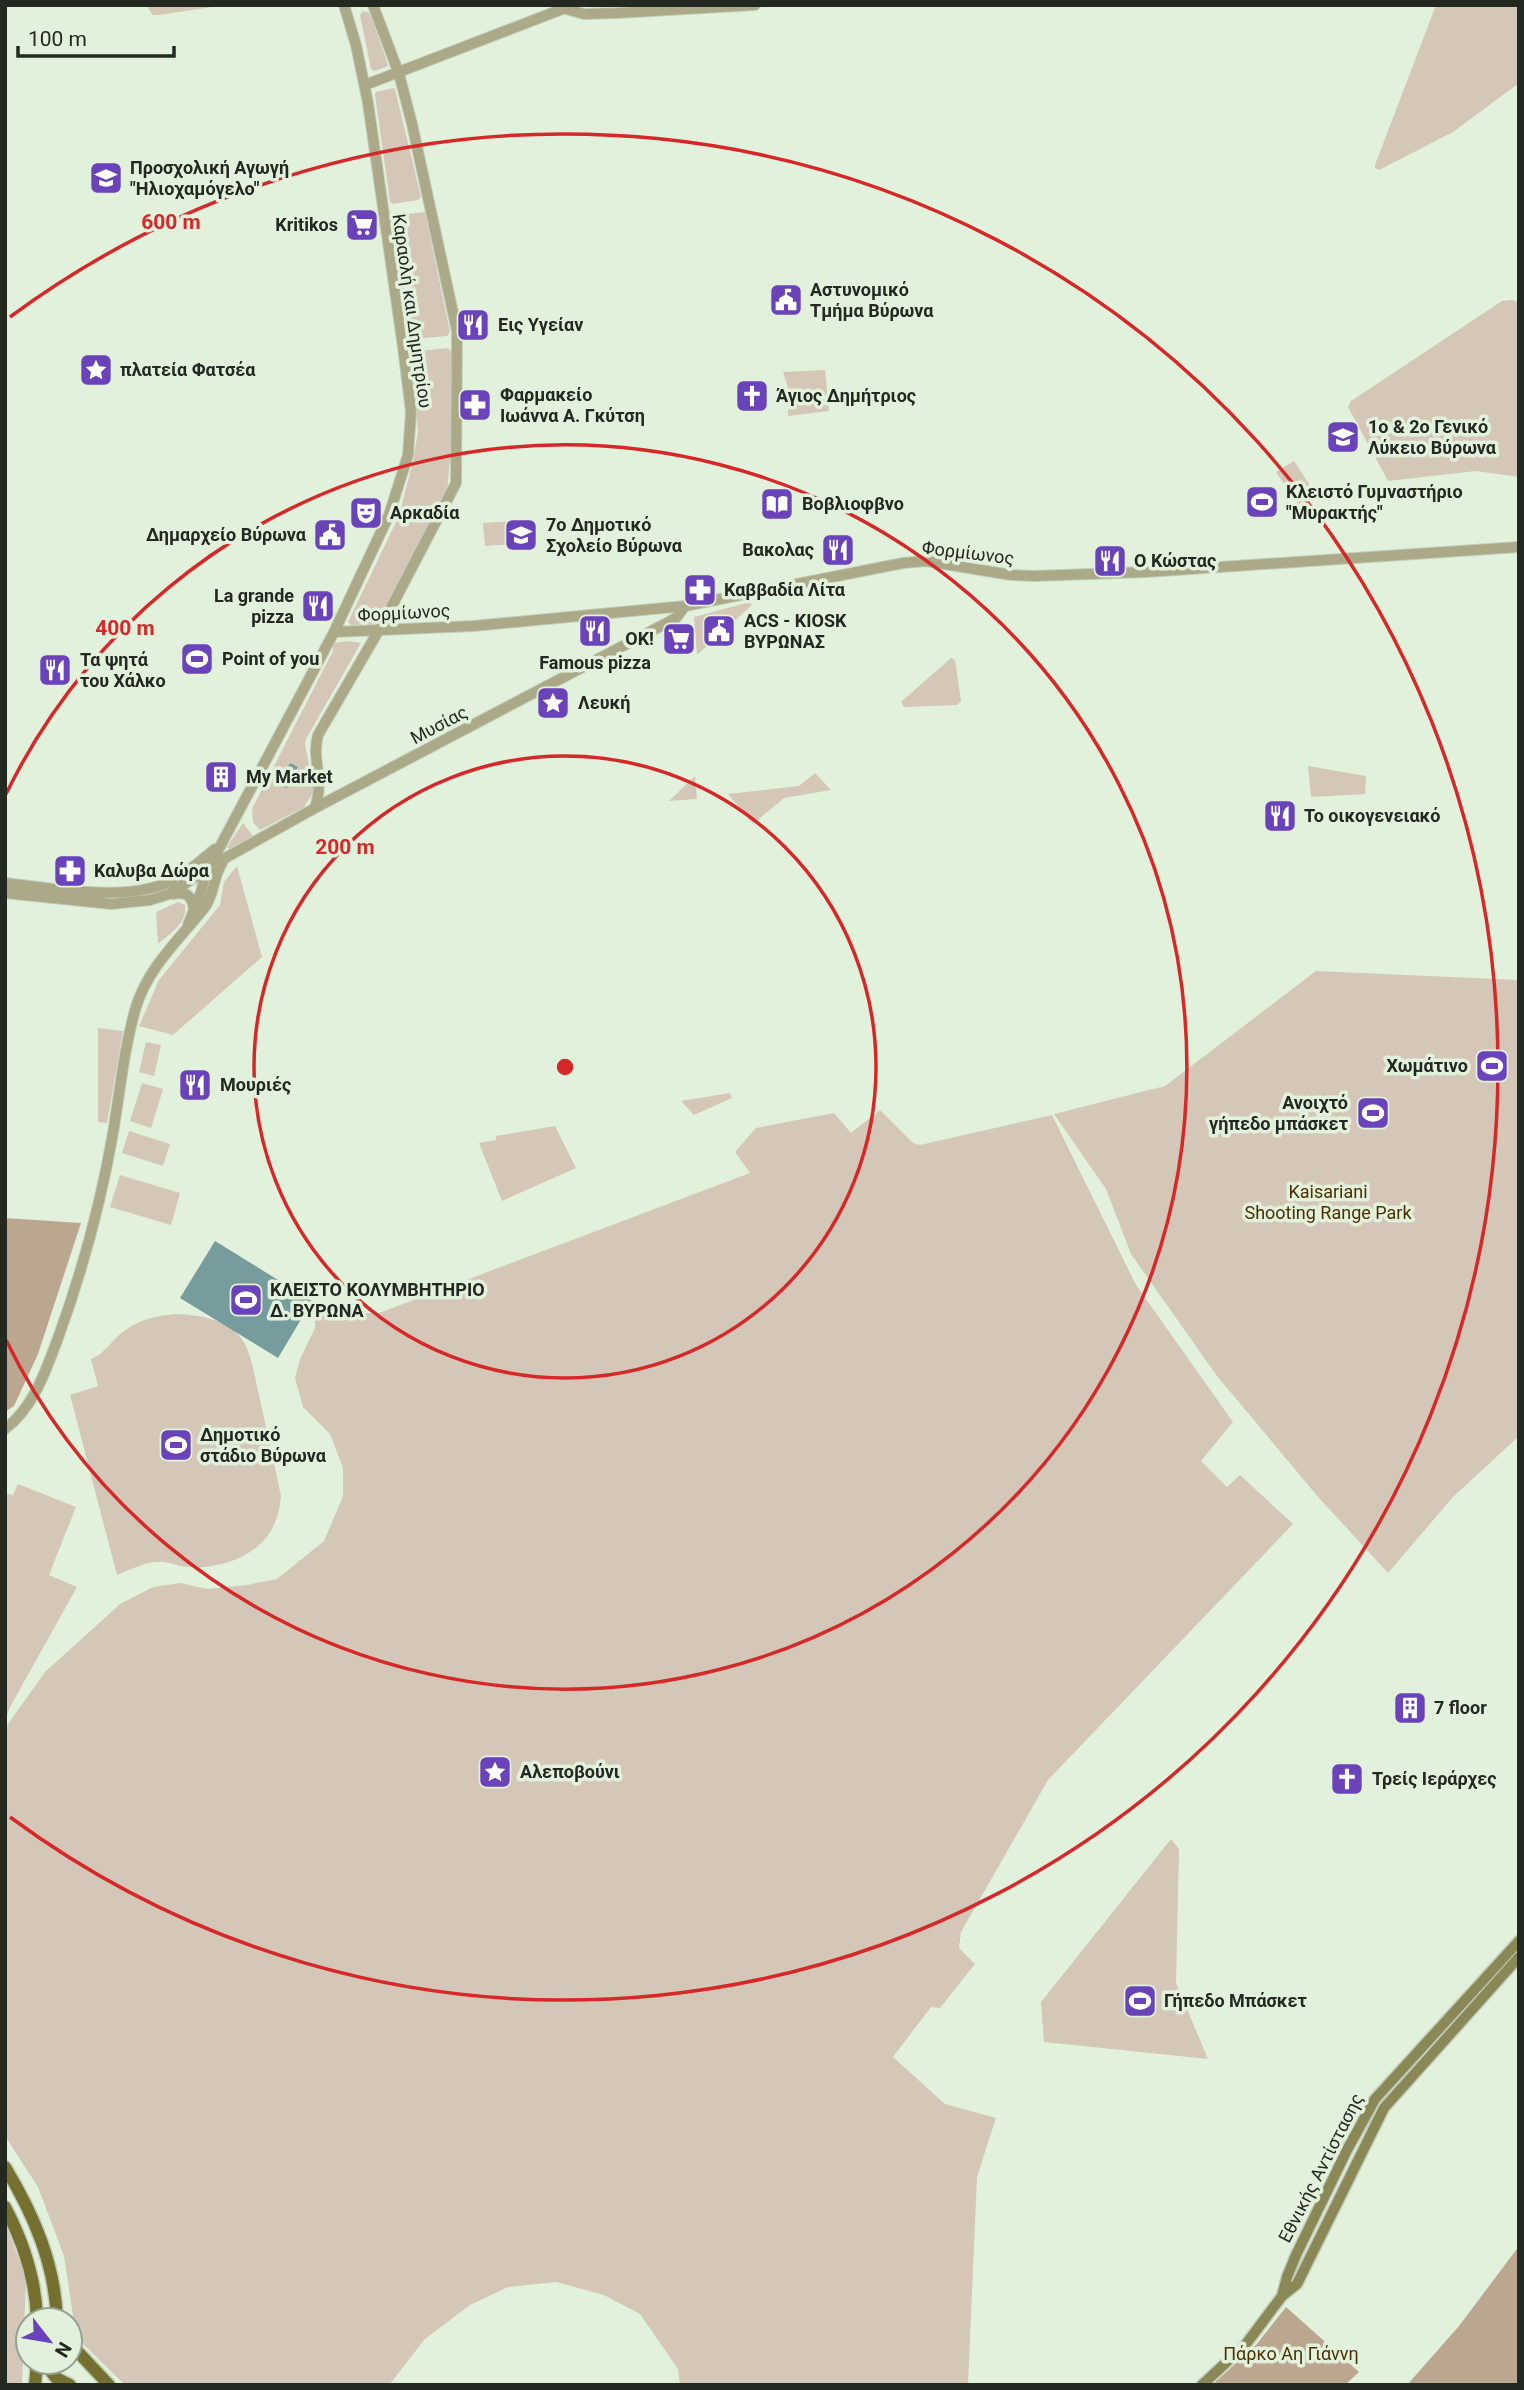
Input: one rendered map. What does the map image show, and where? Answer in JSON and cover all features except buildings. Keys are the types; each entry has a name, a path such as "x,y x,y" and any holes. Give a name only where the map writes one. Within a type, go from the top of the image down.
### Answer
{"main road":[{"name":"Εθνικής Αντίστασης","path":"1282,2296 1296,2255 1375,2099 1519,1941"},
{"name":"Εθνικής Αντίστασης","path":"1202,2385 1246,2344 1282,2296 1297,2284 1384,2108 1519,1957"},
{"path":"5,2167 41,2238 55,2288 57,2306"},
{"path":"5,2207 22,2244 35,2290 36,2306"},
{"path":"84,2358 109,2385"},
{"path":"56,2381 70,2385"}],"street":[{"name":"Καραολή και Δημητρίου","path":"188,925 206,873 220,844 334,632 386,522 399,490 408,455 411,412 365,85 344,5"},
{"name":"Καραολή και Δημητρίου","path":"315,808 320,786 315,744 318,735 378,632 456,484 457,331 431,205 399,74 373,5"},
{"path":"365,85 569,7 584,14 755,5"},
{"name":"Φορμίωνος","path":"334,632 378,632 685,606 903,563 926,561 1011,575 1035,576 1146,572 1519,547"},
{"name":"Μυσίας","path":"5,893 111,904 150,900 169,894 206,873 227,857 315,808 676,618 685,606"},
{"path":"5,883 93,891 152,888 180,876 220,844"},
{"path":"5,1429 22,1413 36,1391 78,1279 110,1146 131,1026 144,985 188,925 207,904 217,871 227,857"},
{"path":"169,894 187,894 194,910"}],"green space":[{"path":"146,5 225,5 153,15"},
{"path":"1436,5 1519,5 1519,83 1453,132 1379,170 1375,165"},
{"path":"363,11 370,13 388,65 374,71 371,69 360,15"},
{"path":"393,88 421,197 418,200 393,204 390,202 375,95 376,92"},
{"path":"425,212 450,332 447,336 412,339 408,337 391,216"},
{"path":"1502,301 1519,302 1519,477 1476,471 1388,481 1348,407 1351,401"},
{"path":"447,348 453,357 453,426 447,492 376,623 351,625 348,622 399,516 413,461 418,432 411,364 418,362 419,351"},
{"path":"825,370 829,411 788,416 789,391 783,372"},
{"path":"1294,461 1315,493 1298,505 1276,472"},
{"path":"528,520 529,543 485,546 483,523"},
{"path":"750,602 752,605 697,655 694,617"},
{"path":"333,643 361,643 306,739 314,791 304,807 260,830 253,822 252,809 333,651"},
{"path":"951,658 955,660 961,701 957,705 904,707 901,702"},
{"path":"1308,766 1366,776 1365,794 1311,797"},
{"path":"815,773 831,790 784,798 753,824 728,794 799,786"},
{"path":"695,776 697,799 669,801"},
{"path":"243,823 253,836 230,850 227,847"},
{"path":"237,866 262,957 173,1035 139,1026 159,980 220,905 224,882"},
{"path":"178,902 185,905 184,917 178,927 158,944 156,912"},
{"name":"Kaisariani Shooting Range Park","path":"1316,971 1519,980 1519,1436 1453,1497 1388,1573 1319,1498 1217,1376 1131,1254 1106,1189 1054,1114 1165,1086"},
{"path":"98,1028 123,1031 107,1123 98,1122"},
{"path":"146,1042 161,1045 154,1076 139,1072"},
{"path":"142,1083 163,1089 151,1128 130,1121"},
{"path":"730,1093 732,1098 694,1115 681,1101"},
{"path":"880,1110 913,1143 920,1145 1052,1115 1136,1285 1233,1422 1201,1461 1227,1487 1240,1475 1293,1524 1048,1780 961,1932 959,1948 975,1964 940,2008 931,2007 893,2057 945,2104 996,2118 977,2177 968,2385 680,2385 678,2369 640,2314 604,2295 556,2282 508,2287 470,2305 425,2339 389,2385 125,2385 84,2345 84,2306 72,2306 64,2256 38,2187 5,2136 5,1732 8,1724 45,1672 120,1604 153,1587 181,1583 207,1589 277,1579 324,1541 343,1496 343,1468 330,1434 303,1407 295,1378 300,1359 315,1328 316,1301 348,1313 379,1313 750,1173 735,1152 756,1128 834,1113 851,1133"},
{"path":"555,1126 576,1168 502,1201 479,1143 496,1140 496,1136"},
{"path":"129,1131 170,1144 163,1166 122,1153"},
{"path":"120,1175 180,1193 171,1225 110,1207"},
{"path":"5,1218 81,1223 38,1354 14,1406 5,1412"},
{"name":"Δημοτικό στάδιο Βύρωνα","path":"176,1314 204,1317 223,1323 244,1342 253,1368 281,1496 278,1512 267,1537 238,1559 202,1567 153,1562 117,1575 70,1395 98,1386 91,1359 102,1353 129,1327 144,1320"},
{"path":"18,1484 76,1507 49,1575 77,1587 10,1707 5,1721 5,1493 13,1495"},
{"path":"1171,1839 1179,1849 1176,1983 1208,2059 1044,2042 1041,2002"},
{"path":"5,2222 26,2279 25,2306 14,2306 14,2376 22,2376 22,2385 5,2385"},
{"path":"1519,2246 1519,2385 1407,2385 1459,2326"},
{"name":"Πάρκο Αη Γιάννη","path":"1286,2307 1359,2372 1345,2385 1212,2385 1256,2345"}],"water":[{"path":"290,763 298,767 287,788 279,784"},
{"name":"ΚΛΕΙΣΤΟ ΚΟΛΥΜΒΗΤΗΡΙΟ Δ. ΒΥΡΩΝΑ","path":"215,1241 312,1301 278,1358 180,1298"}],"place":[{"name":"Προσχολική Αγωγή \"Ηλιοχαμόγελο\"","path":"106,178"},
{"name":"Kritikos","path":"362,225"},
{"name":"Αστυνομικό Τμήμα Βύρωνα","path":"786,300"},
{"name":"Εις Υγείαν","path":"473,325"},
{"name":"πλατεία Φατσέα","path":"96,370"},
{"name":"Άγιος Δημήτριος","path":"752,396"},
{"name":"Φαρμακείο Ιωάννα Α. Γκύτση","path":"475,405"},
{"name":"1ο & 2ο Γενικό Λύκειο Βύρωνα","path":"1343,437"},
{"name":"Κλειστό Γυμναστήριο \"Μυρακτής\"","path":"1262,502"},
{"name":"Βοβλιοφβνο","path":"777,504"},
{"name":"Αρκαδία","path":"366,513"},
{"name":"Δημαρχείο Βύρωνα","path":"330,535"},
{"name":"7ο Δημοτικό Σχολείο Βύρωνα","path":"521,535"},
{"name":"Βακολας","path":"838,550"},
{"name":"Ο Κώστας","path":"1110,561"},
{"name":"Καββαδία Λίτα","path":"700,590"},
{"name":"La grande pizza","path":"318,606"},
{"name":"Famous pizza","path":"595,631"},
{"name":"ACS - KIOSK ΒΥΡΩΝΑΣ","path":"719,631"},
{"name":"OK!","path":"679,639"},
{"name":"Point of you","path":"197,659"},
{"name":"Τα ψητά του Χάλκο","path":"55,670"},
{"name":"Λευκή","path":"553,703"},
{"name":"My Market","path":"221,777"},
{"name":"Το οικογενειακό","path":"1280,816"},
{"name":"Καλυβα Δώρα","path":"70,871"},
{"name":"Χωμάτινο","path":"1492,1066"},
{"name":"Μουριές","path":"195,1085"},
{"name":"Ανοιχτό γήπεδο μπάσκετ","path":"1373,1113"},
{"name":"ΚΛΕΙΣΤΟ ΚΟΛΥΜΒΗΤΗΡΙΟ Δ. ΒΥΡΩΝΑ","path":"246,1300"},
{"name":"Δημοτικό στάδιο Βύρωνα","path":"176,1445"},
{"name":"7 floor","path":"1410,1708"},
{"name":"Αλεποβούνι","path":"495,1772"},
{"name":"Τρείς Ιεράρχες","path":"1347,1779"},
{"name":"Γήπεδο Μπάσκετ","path":"1140,2001"}]}
